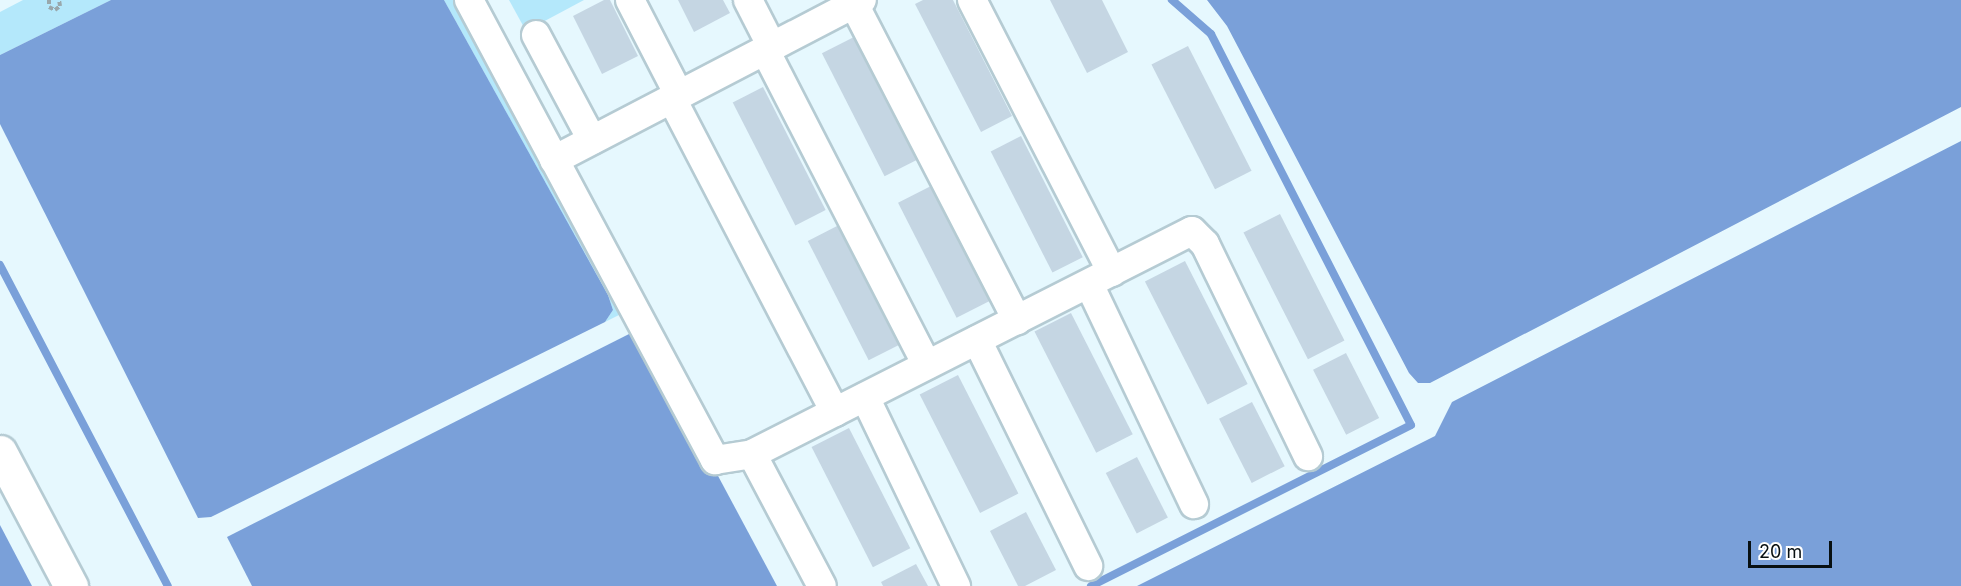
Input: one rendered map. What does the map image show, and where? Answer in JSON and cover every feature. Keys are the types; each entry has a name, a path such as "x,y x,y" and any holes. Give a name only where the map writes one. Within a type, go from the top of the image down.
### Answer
{"street":[{"path":"469,0 715,460 752,454 1192,231 1206,244 1308,456"},
{"path":"630,0 675,97 835,412"},
{"path":"748,0 769,48 927,365"},
{"path":"972,0 1100,278 1194,504"},
{"path":"554,160 858,2 1017,320"},
{"path":"536,35 592,140"},
{"path":"977,340 1088,566"},
{"path":"865,397 956,586"},
{"path":"0,452 71,586"},
{"path":"752,454 822,586"}],"path":[{"path":"49,0 49,8 55,10 60,6 60,0"}],"shaded area":[{"path":"23,0 111,0 0,55 0,12"},
{"path":"444,0 455,0 622,308 621,314 605,322 613,310 608,295"},
{"path":"509,0 584,0 526,31"}],"water":[{"path":"111,0 444,0 608,295 613,310 605,322 211,517 198,518 0,124 0,55"},
{"path":"1207,0 1961,0 1961,107 1430,383 1418,383 1409,373 1227,26"},
{"path":"1961,141 1961,586 1137,586 1435,436 1452,402"},
{"path":"635,331 642,334 777,586 252,586 227,537"},
{"path":"0,525 32,586 0,586"}],"building":[{"path":"604,0 610,0 638,56 602,74 573,16"},
{"path":"678,0 723,0 730,13 694,32"},
{"path":"923,0 953,0 1012,116 981,132 915,4"},
{"path":"1050,0 1102,0 1128,52 1087,73"},
{"path":"854,37 917,160 885,176 822,53"},
{"path":"1188,46 1252,171 1215,189 1151,65"},
{"path":"763,87 826,210 795,225 733,102"},
{"path":"1021,136 1083,257 1052,273 991,151"},
{"path":"931,186 990,301 957,318 898,203"},
{"path":"1280,214 1344,341 1308,359 1243,233"},
{"path":"839,225 900,344 869,360 808,241"},
{"path":"1185,261 1248,384 1208,404 1145,281"},
{"path":"1071,313 1133,434 1096,453 1034,332"},
{"path":"1346,353 1379,418 1346,435 1313,370"},
{"path":"958,375 1018,494 980,513 920,395"},
{"path":"1252,402 1285,466 1252,483 1219,419"},
{"path":"849,428 910,548 873,567 812,447"},
{"path":"1137,457 1168,518 1137,533 1106,473"},
{"path":"1026,512 1056,570 1025,586 1018,586 990,531"},
{"path":"916,564 928,586 883,586 881,582"}],"waterway":[{"path":"1091,586 1411,425 1211,34 1172,0"},
{"path":"0,265 168,586"}]}
